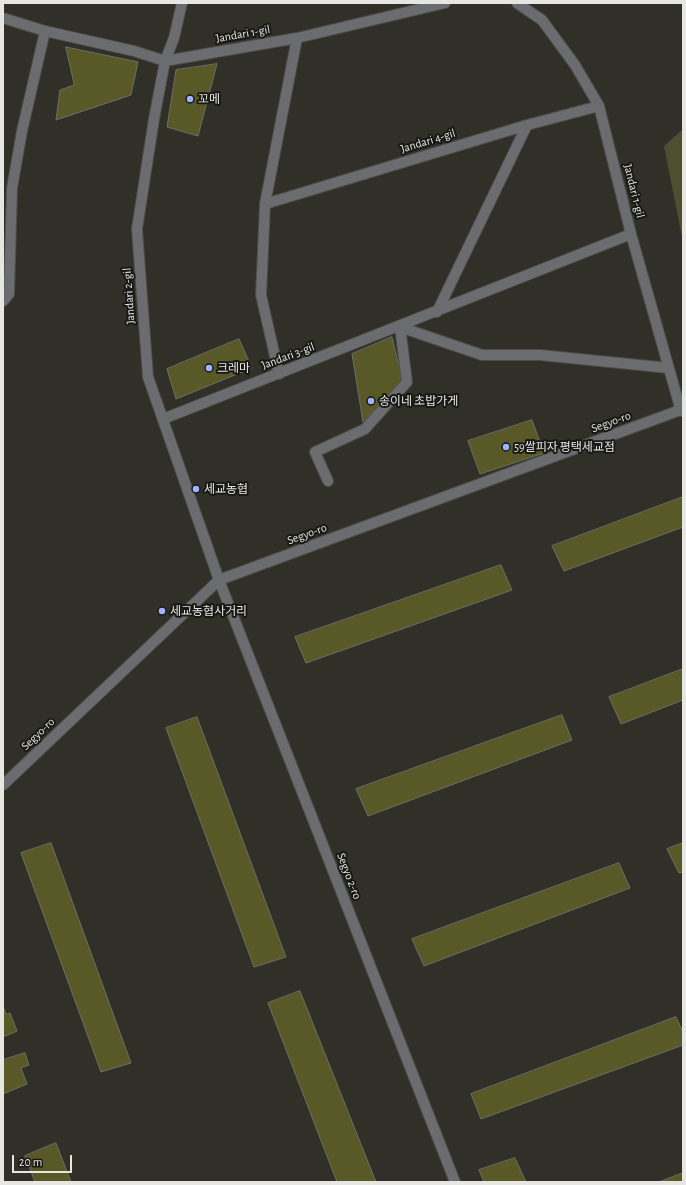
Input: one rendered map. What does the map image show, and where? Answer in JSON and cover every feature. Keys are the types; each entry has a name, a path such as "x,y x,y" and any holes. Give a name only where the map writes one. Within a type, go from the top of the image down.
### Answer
{"street":[{"name":"Jandari 2-gil","path":"182,3 174,38 165,61 154,119 137,229 148,377 219,580"},
{"name":"Jandari 1-gil","path":"3,18 45,31 134,51 165,61 297,38 445,3"},
{"name":"Jandari 1-gil","path":"517,3 542,20 575,65 599,106 631,234 682,410"},
{"path":"3,301 9,294 12,188 22,131 45,31"},
{"path":"279,374 261,295 265,204 297,38"},
{"name":"Jandari 4-gil","path":"265,204 527,125 599,106"},
{"path":"437,312 527,125"},
{"name":"Jandari 3-gil","path":"163,419 400,327 631,234"},
{"path":"328,481 315,452 365,429 407,382 400,327 482,355 540,355 669,368"},
{"name":"Segyo-ro","path":"3,785 219,580 682,410"},
{"name":"Segyo 2-ro","path":"219,580 455,1182"}],"green space":[{"path":"683,129 683,242 664,146"}],"building":[{"path":"66,47 138,62 131,95 56,120 60,90 74,85"},
{"name":"꼬메","path":"217,64 198,136 167,127 176,70"},
{"name":"송이네 초밥가게","path":"392,337 402,379 363,422 352,354"},
{"name":"크레마","path":"239,339 252,368 176,399 167,369"},
{"name":"59쌀피자 평택세교점","path":"532,420 544,453 480,474 468,441"},
{"path":"683,497 683,527 564,571 552,546"},
{"path":"501,565 512,590 306,663 295,637"},
{"path":"683,669 683,700 621,724 609,697"},
{"path":"562,715 572,740 368,816 356,789"},
{"path":"197,717 286,957 254,967 166,728"},
{"path":"51,843 131,1063 101,1072 21,853"},
{"path":"683,843 683,872 679,873 667,849"},
{"path":"619,863 630,888 424,966 412,939"},
{"path":"300,991 376,1182 337,1182 268,1003"},
{"path":"3,1006 6,1014 10,1013 17,1031 3,1037"},
{"path":"676,1017 683,1032 683,1045 481,1119 471,1094"},
{"path":"25,1053 29,1065 21,1068 27,1084 3,1094 3,1060"},
{"path":"56,1143 71,1182 35,1182 25,1156"},
{"path":"515,1158 526,1182 484,1182 479,1170"},
{"path":"683,1173 683,1182 659,1182"}],"place":[{"name":"꼬메","path":"190,99"},
{"name":"크레마","path":"209,368"},
{"name":"송이네 초밥가게","path":"371,401"},
{"name":"59쌀피자 평택세교점","path":"506,447"},
{"name":"세교농협","path":"196,489"},
{"name":"세교농협사거리","path":"162,611"}]}
